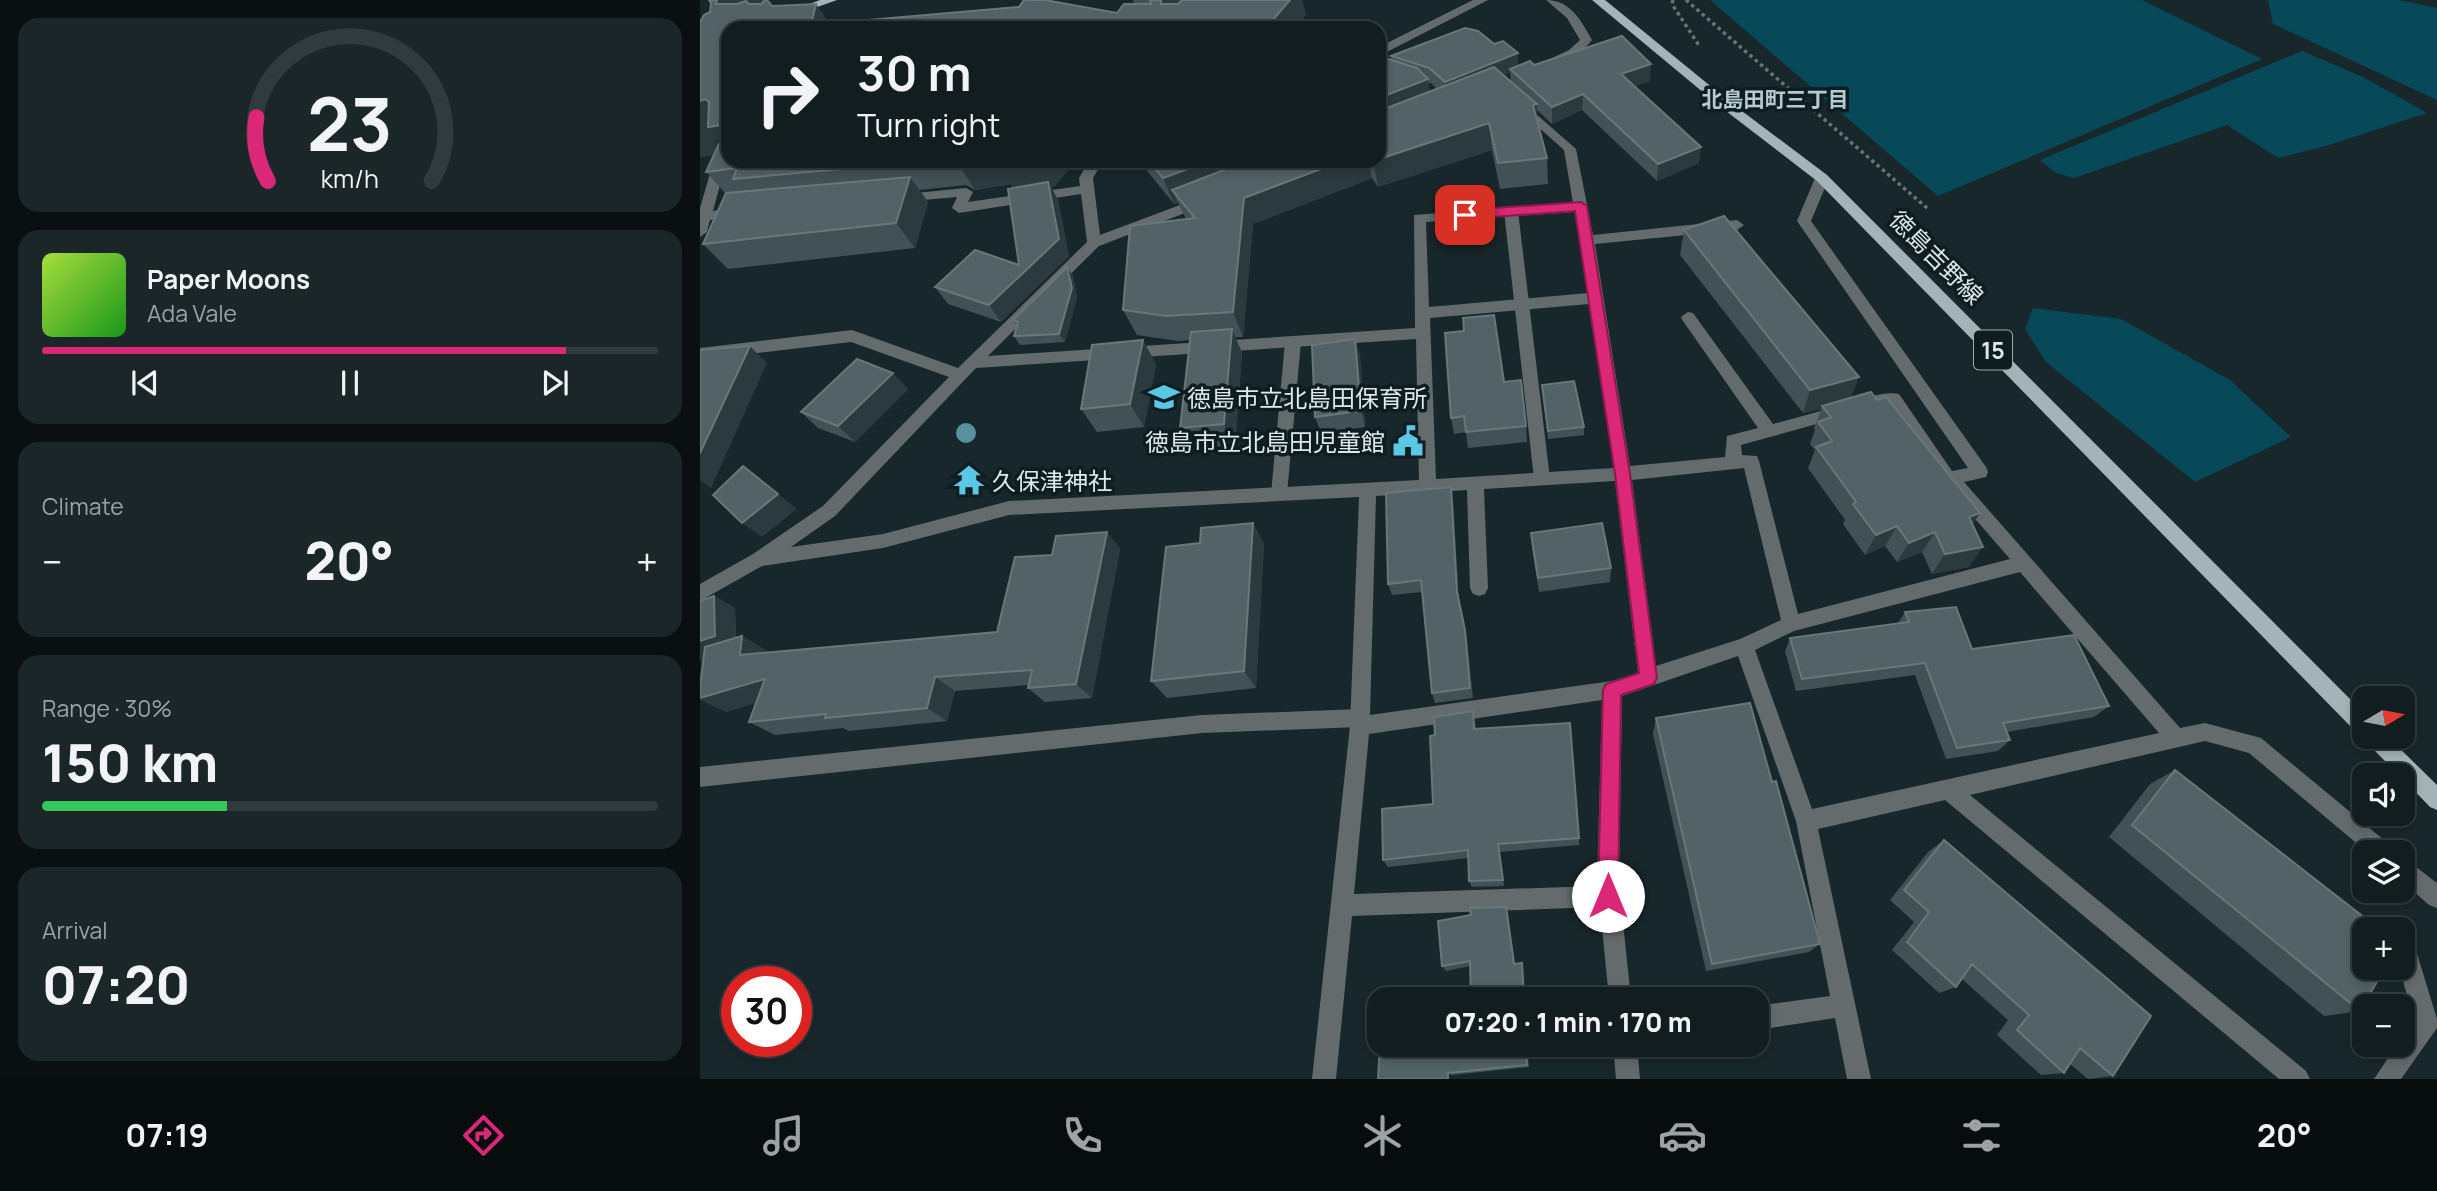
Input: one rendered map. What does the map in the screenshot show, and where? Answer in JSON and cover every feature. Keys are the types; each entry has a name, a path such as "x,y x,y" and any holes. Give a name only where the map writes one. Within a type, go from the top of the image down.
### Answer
{"main road":[{"path":"780,17 831,0"},
{"name":"徳島吉野線","path":"1598,0 1726,105 1822,178 2352,714"},
{"path":"2387,749 2437,800"}],"street":[{"path":"1386,48 1482,0"},
{"path":"1536,69 1573,53 1586,40 1572,16 1552,0"},
{"path":"1508,94 1570,149 1587,240 1623,474 1648,678"},
{"path":"700,232 721,158"},
{"path":"1092,168 1086,178 1094,243"},
{"path":"1822,178 1804,221 1980,472 1950,478"},
{"path":"884,199 966,192 960,208 1087,189"},
{"path":"700,593 759,559 829,511 972,363 1094,243 1220,195"},
{"path":"1428,486 1419,218 1581,206"},
{"path":"705,216 760,211"},
{"path":"1511,211 1542,479"},
{"path":"1587,240 1737,225"},
{"path":"1423,313 1596,298"},
{"path":"1688,317 1769,431"},
{"path":"972,363 1423,333"},
{"path":"700,354 852,336 961,375"},
{"path":"1279,494 1293,342"},
{"path":"1734,462 1733,441 1892,398 1950,478 2177,739"},
{"path":"759,559 883,541 1009,508 1623,474 1751,461 1791,624"},
{"path":"1475,483 1479,588"},
{"path":"1324,1079 1360,722 1368,490"},
{"path":"700,777 1202,724 1360,722 1612,690 1744,646 1791,624 2024,564"},
{"path":"1744,646 1805,821 1859,1079"},
{"path":"1612,690 1608,896 1619,987"},
{"path":"1805,821 2205,732 2254,745 2369,840"},
{"path":"1947,789 2298,1079"},
{"path":"2415,879 2437,897"},
{"path":"1341,905 1608,896"},
{"path":"2386,1079 2427,1024 2414,980"},
{"path":"1769,1016 1844,1005"},
{"path":"1626,1057 1628,1079"}],"path":[{"path":"1686,0 1927,208"}],"shaded area":[{"path":"1710,0 2142,0 2262,59 1938,196"},
{"path":"2268,0 2399,0 2437,8 2437,100 2273,24"},
{"path":"2302,51 2363,77 2427,113 2326,146 2278,158 2227,125 2074,178 2056,173 2040,160"},
{"path":"2033,308 2121,319 2230,380 2291,437 2195,482 2046,362 2025,329"}],"building":[{"path":"709,0 717,0 716,4 746,1 749,4 761,4 767,0 772,6 816,4 812,21 721,21 721,125 708,127 709,102 705,99 700,101 700,22 704,15 710,12"},
{"path":"1024,0 1045,0 1117,13 1124,4 1151,4 1150,0 1161,0 1161,4 1178,4 1182,0 1290,0 1272,21 857,21 1019,7"},
{"path":"1465,28 1478,31 1494,44 1503,41 1518,53 1445,82 1429,68 1391,56"},
{"path":"1622,36 1651,64 1621,74 1701,147 1658,164 1583,94 1552,107 1510,69 1530,61 1534,65"},
{"path":"1386,58 1417,68 1428,79 1386,95"},
{"path":"1494,67 1537,104 1533,105 1547,158 1498,163 1489,123 1386,157 1386,108"},
{"path":"721,139 721,168 737,168 706,172"},
{"path":"737,168 853,168 733,179"},
{"path":"1155,168 1191,168 1163,178"},
{"path":"1229,168 1323,168 1244,198 1233,312 1166,316 1123,310 1130,226 1195,218 1172,190"},
{"path":"910,177 896,223 703,244 726,193"},
{"path":"1048,182 1059,239 989,305 935,287 975,250 1019,265 1008,189"},
{"path":"1724,216 1859,377 1810,390 1684,230"},
{"path":"1067,267 1072,288 1059,334 1014,336 1018,322 1013,320"},
{"path":"1494,315 1504,382 1521,380 1526,426 1466,432 1464,416 1451,418 1445,333 1464,331 1463,318"},
{"path":"1232,329 1224,424 1180,428 1191,332"},
{"path":"1355,339 1361,411 1315,417 1312,345"},
{"path":"1143,340 1130,404 1081,409 1092,345"},
{"path":"750,346 700,453 700,350"},
{"path":"857,359 893,373 838,426 801,412"},
{"path":"1574,381 1584,427 1548,431 1542,385"},
{"path":"1871,392 1877,400 1886,397 1980,513 1969,517 1983,547 1945,554 1935,532 1909,543 1897,526 1876,535 1853,504 1856,502 1816,447 1832,441 1818,422 1831,417 1822,406"},
{"path":"743,466 778,494 742,523 713,495"},
{"path":"1451,487 1457,592 1465,630 1470,688 1432,693 1421,580 1388,584 1386,493"},
{"path":"1253,523 1244,671 1151,681 1166,547 1200,543 1201,528"},
{"path":"1602,523 1611,568 1538,578 1531,533"},
{"path":"1107,532 1076,684 1028,688 1032,670 935,677 927,708 749,722 765,679 700,698 705,647 742,636 740,655 997,632 1015,557 1052,555 1056,536"},
{"path":"714,596 715,636 700,641 700,601"},
{"path":"1956,607 1972,649 2074,635 2109,706 2003,723 2010,740 1957,748 1925,663 1802,679 1790,638 1909,622 1905,612"},
{"path":"1750,703 1772,782 1776,781 1820,944 1712,964 1656,718"},
{"path":"1473,711 1474,729 1570,723 1579,838 1498,844 1503,880 1469,881 1468,850 1383,860 1382,809 1433,804 1430,736 1435,735 1434,717"},
{"path":"2175,770 2364,917 2352,917 2352,980 2378,980 2370,994 2352,994 2352,1004 2132,825"},
{"path":"1944,840 2151,1016 2113,1076 2080,1048 2064,1073 2017,1030 2029,1015 1972,964 1956,987 1907,942 1929,912 1904,890"},
{"path":"1506,907 1514,964 1522,963 1523,987 1471,987 1470,961 1442,966 1438,921 1471,915 1470,908"},
{"path":"1379,1057 1527,1057 1527,1065 1448,1073 1448,1079 1378,1079"}],"place":[{"name":"徳島市立北島田保育所","path":"1164,397"},
{"name":"徳島市立北島田児童館","path":"1408,441"},
{"name":"久保津神社","path":"969,480"}],"district":[{"name":"北島田町三丁目","path":"1775,99"}],"route":[{"path":"1465,215 1581,206 1623,474 1648,678 1612,690 1608,896"}]}
